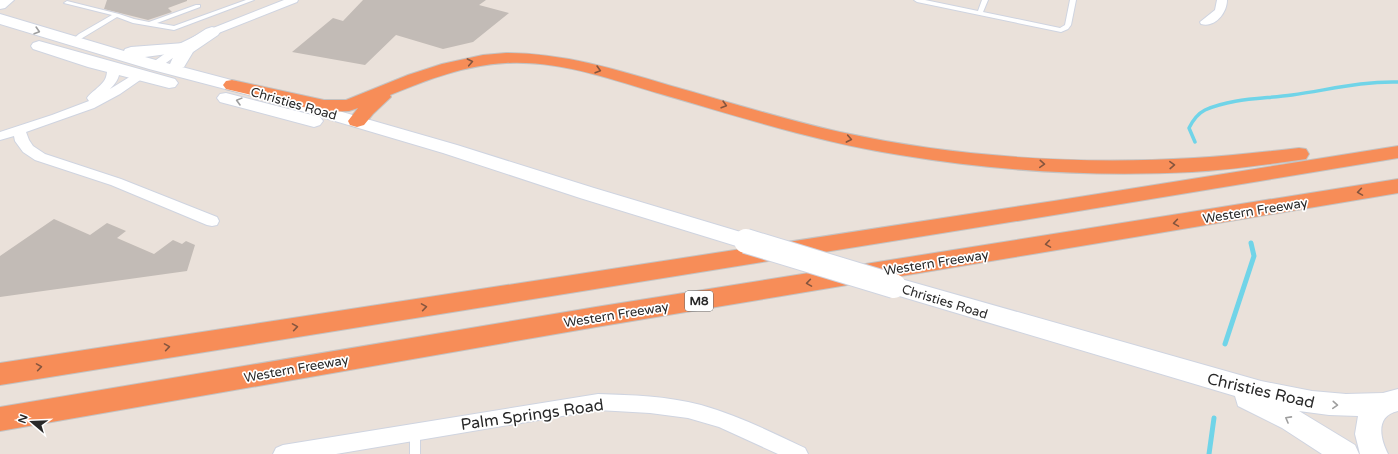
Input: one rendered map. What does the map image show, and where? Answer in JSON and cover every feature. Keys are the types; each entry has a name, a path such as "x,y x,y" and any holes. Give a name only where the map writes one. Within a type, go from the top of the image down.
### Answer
{"highway":[{"path":"232,85 324,106 349,105 414,78 450,66 511,57 554,60 584,66 842,138 899,149 960,157 1064,166 1117,167 1194,164 1398,144"},
{"path":"357,121 366,110 377,101 414,78"},
{"path":"0,374 1016,214 1398,152"},
{"name":"Western Freeway","path":"0,419 580,320 1398,186"}],"main road":[{"path":"0,5 7,0"},
{"name":"Christies Road","path":"0,19 156,65 357,121 587,193 1188,373 1290,400 1354,406 1390,402"},
{"path":"181,72 178,66 178,61 183,53 189,47 212,32"},
{"name":"Christies Road","path":"0,34 140,76 326,124 461,162 587,193"},
{"path":"74,41 138,52 181,47"},
{"path":"140,76 156,65"},
{"path":"357,121 358,126 362,128 414,144 461,162"},
{"name":"Christies Road","path":"1188,373 1252,400 1291,420 1345,454"},
{"path":"1374,454 1370,446 1368,428 1372,414 1390,402"}],"street":[{"path":"156,65 181,47 212,32 293,0"},
{"path":"1205,22 1218,15 1221,10 1222,0"},
{"path":"76,110 103,90 114,74 113,68"},
{"path":"0,136 76,110 104,98 140,76"},
{"path":"19,129 22,141 28,149 40,157 116,182 212,221"},
{"name":"Palm Springs Road","path":"283,454 598,402 649,404 701,413 738,426 798,454"}],"lane":[{"path":"67,3 117,15 133,21 174,28 251,0"},
{"path":"917,0 1061,30 1066,28 1068,25 1073,0"},
{"path":"980,13 985,0"},
{"path":"149,24 198,6"},
{"path":"74,41 81,35 117,15"},
{"path":"415,431 415,454"}],"building":[{"path":"107,0 187,1 168,8 172,12 148,20 104,9"},
{"path":"363,0 486,0 479,5 509,13 473,42 443,49 396,35 365,65 292,52 333,18 343,21"},
{"path":"54,219 90,235 107,223 126,231 117,238 154,254 173,240 182,244 186,241 195,245 187,271 0,297 0,256"}],"waterway":[{"path":"1195,142 1189,128 1200,113 1215,106 1237,101 1292,95 1358,84 1398,82"},
{"path":"1225,344 1254,256 1251,243"},
{"path":"1209,454 1214,418"}]}
